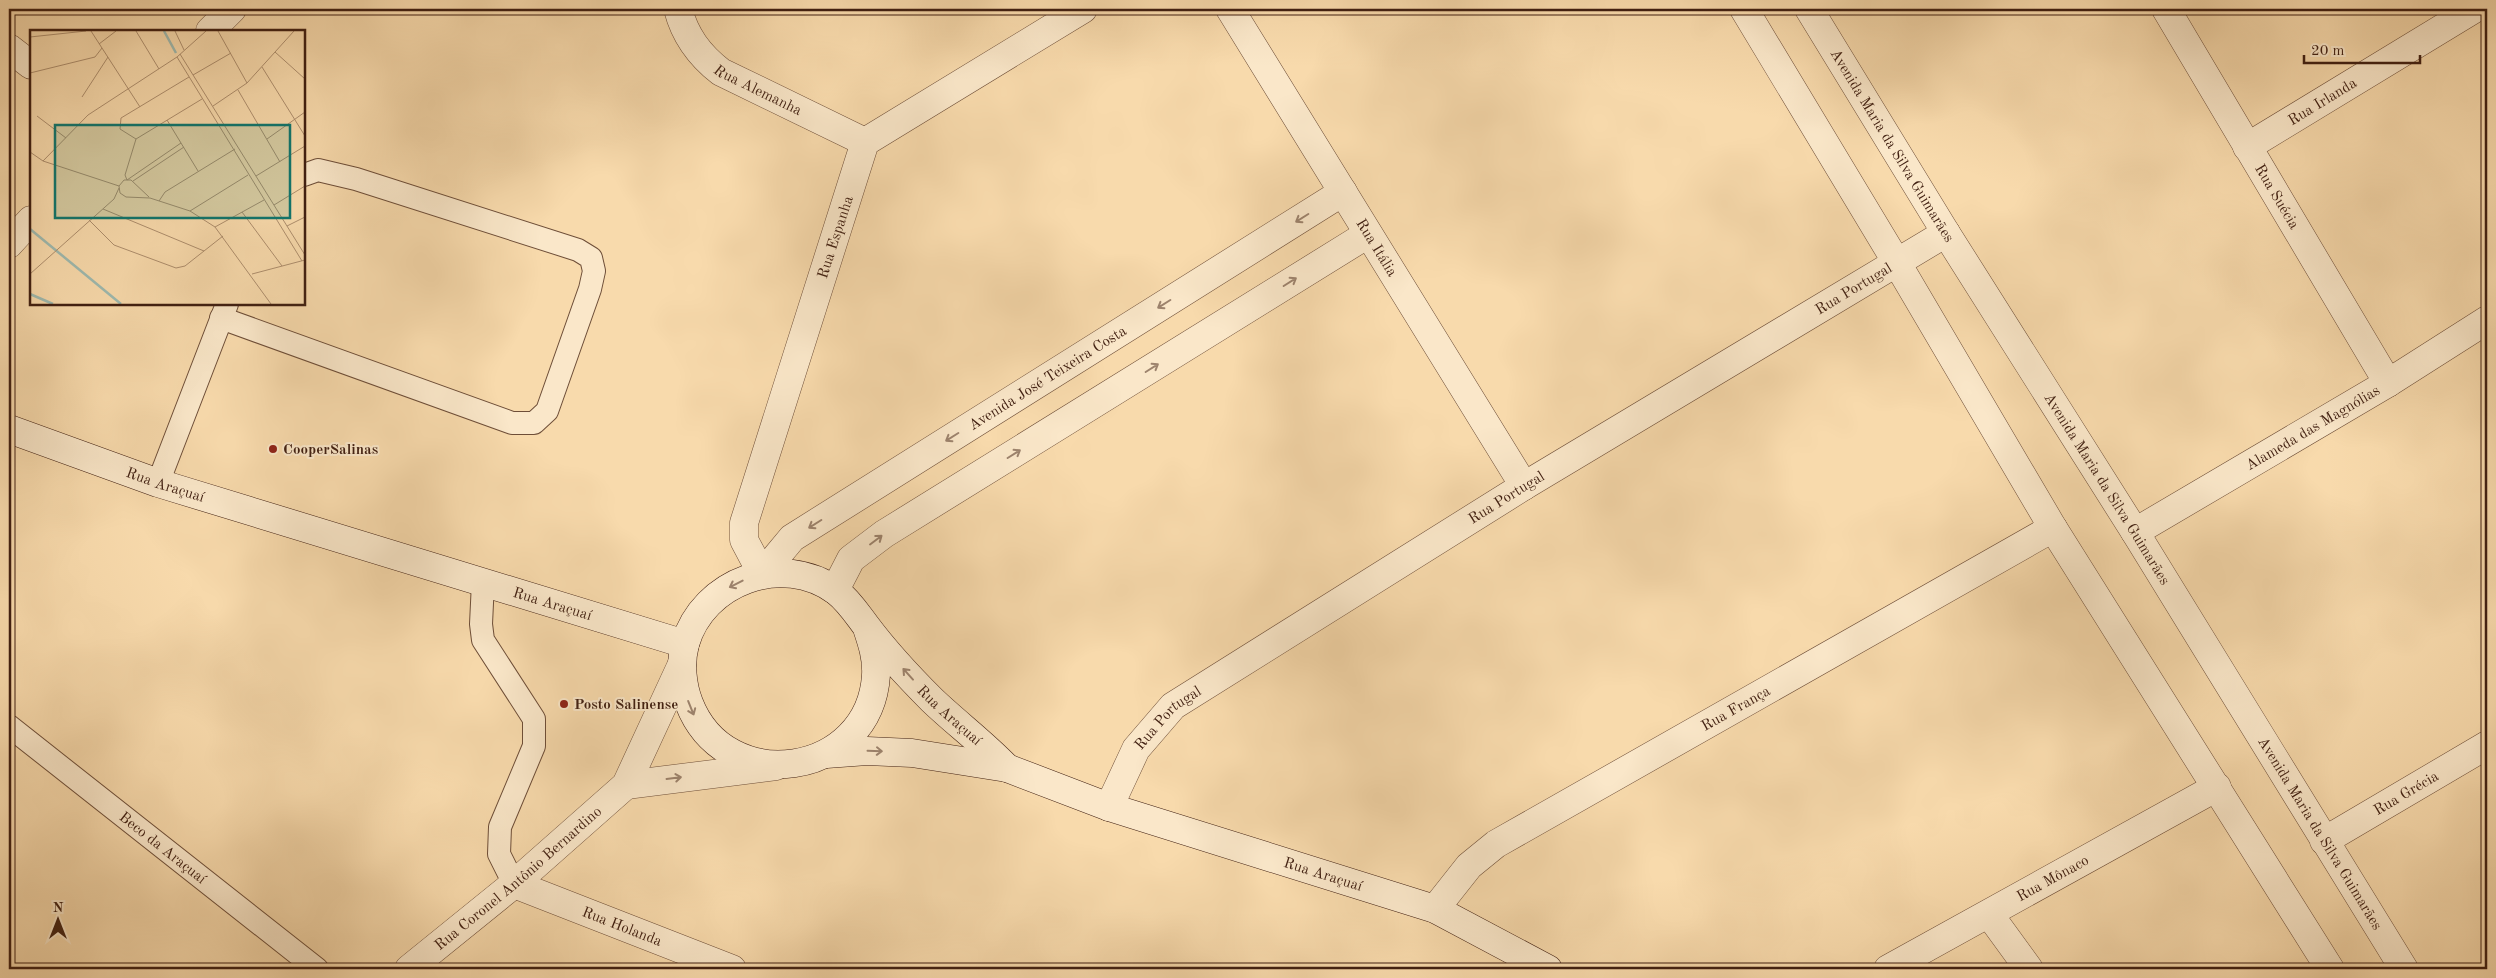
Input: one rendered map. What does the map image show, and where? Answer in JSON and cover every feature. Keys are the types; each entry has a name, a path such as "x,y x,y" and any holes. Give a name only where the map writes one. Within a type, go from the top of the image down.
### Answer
{"street":[{"path":"211,30 232,9"},
{"name":"Rua Alemanha","path":"678,9 682,23 692,43 705,59 721,72 865,142"},
{"path":"865,142 1083,9"},
{"name":"Rua Itália","path":"1230,9 1524,486"},
{"path":"1744,9 1898,263 2054,528 2330,969"},
{"name":"Avenida Maria da Silva Guimarães","path":"1809,9 1946,233 2135,532 2404,969"},
{"name":"Rua Suécia","path":"2166,9 2388,383"},
{"name":"Rua Irlanda","path":"2248,147 2474,9"},
{"path":"9,48 30,64"},
{"name":"Rua Espanha","path":"762,574 744,540 744,523 865,142"},
{"name":"Avenida José Teixeira Costa","path":"762,574 792,538 1343,192"},
{"path":"9,244 30,221"},
{"name":"Rua Portugal","path":"1110,807 1136,749 1173,706 1524,486 1946,233"},
{"path":"835,590 851,559 884,534 1368,234"},
{"name":"Alameda das Magnólias","path":"2135,532 2388,383 2487,320"},
{"name":"Rua Araçuaí","path":"9,429 158,483 483,582 684,654 696,618 713,598 736,582 762,574 787,573 812,578 835,590 853,607 867,628 932,700 984,744 1006,768"},
{"name":"Rua França","path":"1434,909 1469,866 1496,844 2054,528"},
{"path":"626,785 803,763 826,754 846,739 861,720 872,699 876,675 874,651 867,628"},
{"path":"684,654 684,690 693,715 708,736 736,756 753,762 778,766"},
{"name":"Rua Coronel Antônio Bernardino","path":"409,969 514,884 626,785 684,654"},
{"name":"Rua Grécia","path":"2324,841 2487,745"},
{"name":"Rua Araçuaí","path":"826,754 867,751 912,753 1006,768 1110,807 1434,909 1548,969"},
{"name":"Rua Mônaco","path":"1888,969 2217,787"},
{"name":"Rua Holanda","path":"514,884 732,969"},
{"path":"1989,914 2029,969"}],"lane":[{"path":"158,483 224,311 512,423 534,423 547,411 590,289 594,271 591,258 578,250 356,179 318,170 305,175"},
{"path":"483,582 481,624 483,640 534,719 534,746 500,827 499,854 514,884"},
{"name":"Beco da Araçuaí","path":"9,726 317,969"}],"place":[{"name":"CooperSalinas","path":"273,449"},
{"name":"Posto Salinense","path":"564,704"}]}
